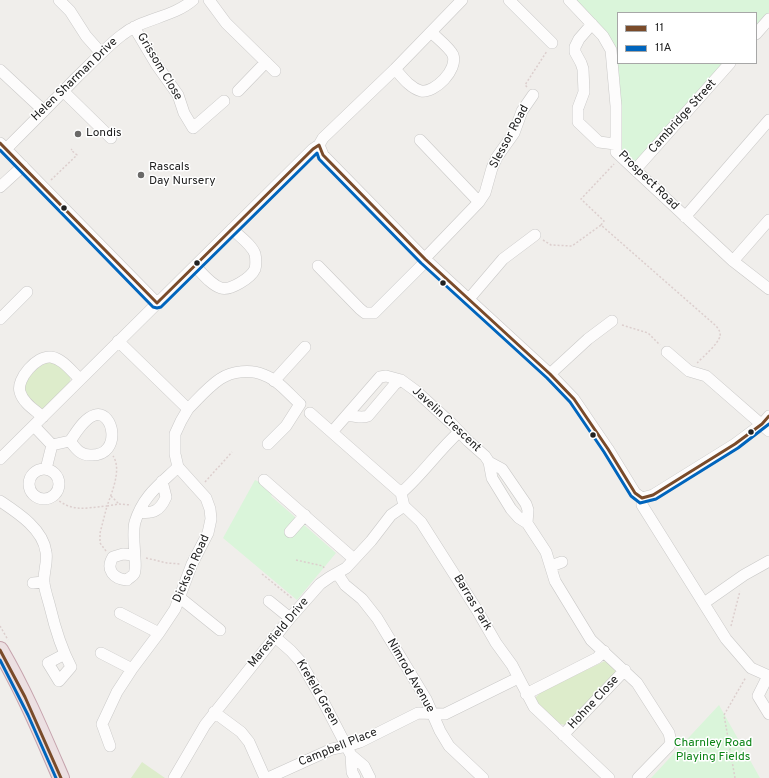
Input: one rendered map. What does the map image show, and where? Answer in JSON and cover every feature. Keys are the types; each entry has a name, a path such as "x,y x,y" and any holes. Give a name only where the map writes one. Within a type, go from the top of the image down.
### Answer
{"highway":[{"path":"0,650 34,715 61,778"}],"street":[{"path":"59,0 70,11 86,36 101,53"},
{"name":"Helen Sharman Drive","path":"3,146 44,111 101,53 122,34 134,27 184,8 193,0"},
{"path":"209,0 226,23 275,70"},
{"path":"0,459 313,149 319,145 323,138 395,69 462,0"},
{"path":"509,0 552,43"},
{"name":"Prospect Road","path":"569,0 603,36 611,50 616,106 616,152 733,261 769,290"},
{"path":"757,33 769,20"},
{"path":"592,24 579,39 575,47 575,52 583,68 584,92 578,108 578,122 599,142 615,144"},
{"name":"Grissom Close","path":"134,27 156,64 178,95 184,113 193,128 224,101"},
{"path":"395,69 415,89 423,91 432,89 442,83 451,69 454,61 453,55 431,32"},
{"path":"238,91 266,62"},
{"name":"Cambridge Street","path":"635,170 729,64"},
{"path":"0,70 44,111"},
{"path":"64,91 111,138"},
{"name":"Slessor Road","path":"318,266 360,310 370,314 374,313 422,265 425,259 479,202 485,193 492,168 497,157 514,133 522,111 533,95"},
{"path":"685,217 769,120"},
{"path":"420,140 479,202"},
{"path":"319,145 323,155 425,259 550,374 574,399 608,449 635,493 642,498"},
{"path":"3,146 157,303"},
{"path":"0,187 23,166"},
{"path":"733,261 769,220"},
{"path":"195,266 215,285 221,288 229,288 237,285 251,275 255,269 255,253 250,246 232,229"},
{"path":"468,300 503,259 535,235"},
{"path":"0,318 27,292"},
{"path":"550,374 588,339 612,321"},
{"path":"118,341 188,409"},
{"path":"274,381 305,347"},
{"path":"642,498 653,495 767,424 706,376 689,371 667,352"},
{"path":"43,417 22,398 19,391 19,383 22,377 36,362 42,358 49,357 58,359 80,379"},
{"path":"134,555 123,554 113,557 110,567 112,574 119,580 127,580 134,573 136,567 133,530 144,501 162,481 178,467 175,450 175,434 181,420 188,409 220,379 241,372 264,374 300,404 286,426 268,444"},
{"name":"Javelin Crescent","path":"332,432 380,377 386,376 401,380 416,392 485,456 489,462 492,478 511,509 519,518 528,523 546,552 554,581 591,640 625,670 637,683 669,733 671,742 669,746 638,778"},
{"name":"Javelin Crescent","path":"347,416 353,415 362,418 368,416 395,384 401,380"},
{"path":"310,413 400,493 429,465 459,432"},
{"path":"52,445 70,441 79,428 96,415 102,416 107,420 112,429 111,442 106,450 97,455 85,455 76,450 70,441"},
{"path":"34,426 52,445"},
{"path":"46,469 52,445"},
{"name":"Javelin Crescent","path":"489,462 502,469 526,504 528,510 528,523"},
{"name":"Dickson Road","path":"110,746 102,724 117,692 175,610 192,564 208,533 211,519 210,509 206,498 178,467"},
{"path":"41,469 46,469 56,475 59,486 57,492 53,496 49,498 39,498 31,493 28,483 32,474 41,469"},
{"path":"264,480 354,559"},
{"path":"140,509 153,513 160,508 166,497 162,481"},
{"name":"Barras Park","path":"400,493 404,506 421,522 477,610 496,643 512,665 534,707 608,778"},
{"path":"642,498 642,505 726,639 751,668 768,676 758,696 769,714"},
{"path":"0,502 19,514 41,539 46,553 39,582 46,594 56,630 65,654"},
{"name":"Maresfield Drive","path":"174,778 201,731 214,712 290,618 320,584 346,568 391,515 404,506"},
{"path":"290,532 305,515"},
{"path":"704,603 744,575 769,560"},
{"path":"550,566 562,562"},
{"name":"Nimrod Avenue","path":"333,575 362,599 377,618 426,699 432,714 449,746 483,778"},
{"path":"179,597 220,630"},
{"path":"269,601 290,618"},
{"path":"120,613 159,633"},
{"name":"Krefeld Green","path":"275,637 300,661 349,751 364,766 370,778"},
{"path":"526,694 597,658 604,651"},
{"path":"102,653 132,669"},
{"name":"Hohne Close","path":"563,735 625,670"},
{"name":"Campbell Place","path":"268,778 332,749 349,751 360,742 418,713 446,714 518,678"},
{"path":"214,712 241,732 249,742 265,778"},
{"name":"Krefeld Green","path":"349,751 352,772 355,778"}],"path":[{"path":"533,95 526,85 552,43"},
{"path":"44,187 77,155 71,150 72,149"},
{"path":"535,235 551,245 572,246 601,225 604,221 581,199 620,157"},
{"path":"601,225 715,325 720,332 718,341 689,371"},
{"path":"612,321 648,333 667,352"},
{"path":"106,450 114,458 118,470 100,533 100,543 113,557"},
{"path":"199,489 232,452"},
{"path":"53,496 60,503 77,509 119,504 127,504 140,509"},
{"path":"111,496 119,504"},
{"path":"134,555 167,563 192,564"},
{"path":"296,560 322,566 333,575"},
{"path":"262,574 301,606"},
{"path":"726,639 744,575"},
{"path":"735,778 724,715 740,690 751,668"}],"green space":[{"path":"576,0 769,0 769,13 757,27 757,12 617,12 617,64 725,64 637,164 622,150 620,145 614,48"},
{"path":"54,361 71,376 69,385 47,407 41,409 25,394 24,382 45,363"},
{"path":"255,480 264,484 274,493 271,496 336,553 297,600 223,538"},
{"path":"608,660 613,664 616,671 613,676 565,725 560,724 535,701 536,697 542,691"},
{"name":"Charnley Road Playing Fields","path":"719,705 760,778 651,778"},
{"path":"142,762 165,778 131,778"}],"transit line":[{"name":"11","path":"0,143 157,303 313,149 319,145 323,155 425,259 550,374 574,399 608,449 635,493 642,498 653,495 735,444 762,424 769,416"},
{"name":"11A","path":"0,150 153,307 157,308 161,307 317,153 319,159 421,263 547,378 570,402 604,452 631,496 640,503 656,499 738,448 769,424"},
{"name":"11","path":"0,650 25,697 61,778"},
{"name":"11A","path":"0,660 28,715 56,778"}],"place":[{"name":"Londis","path":"78,134"},
{"name":"Rascals Day Nursery","path":"141,175"}]}
